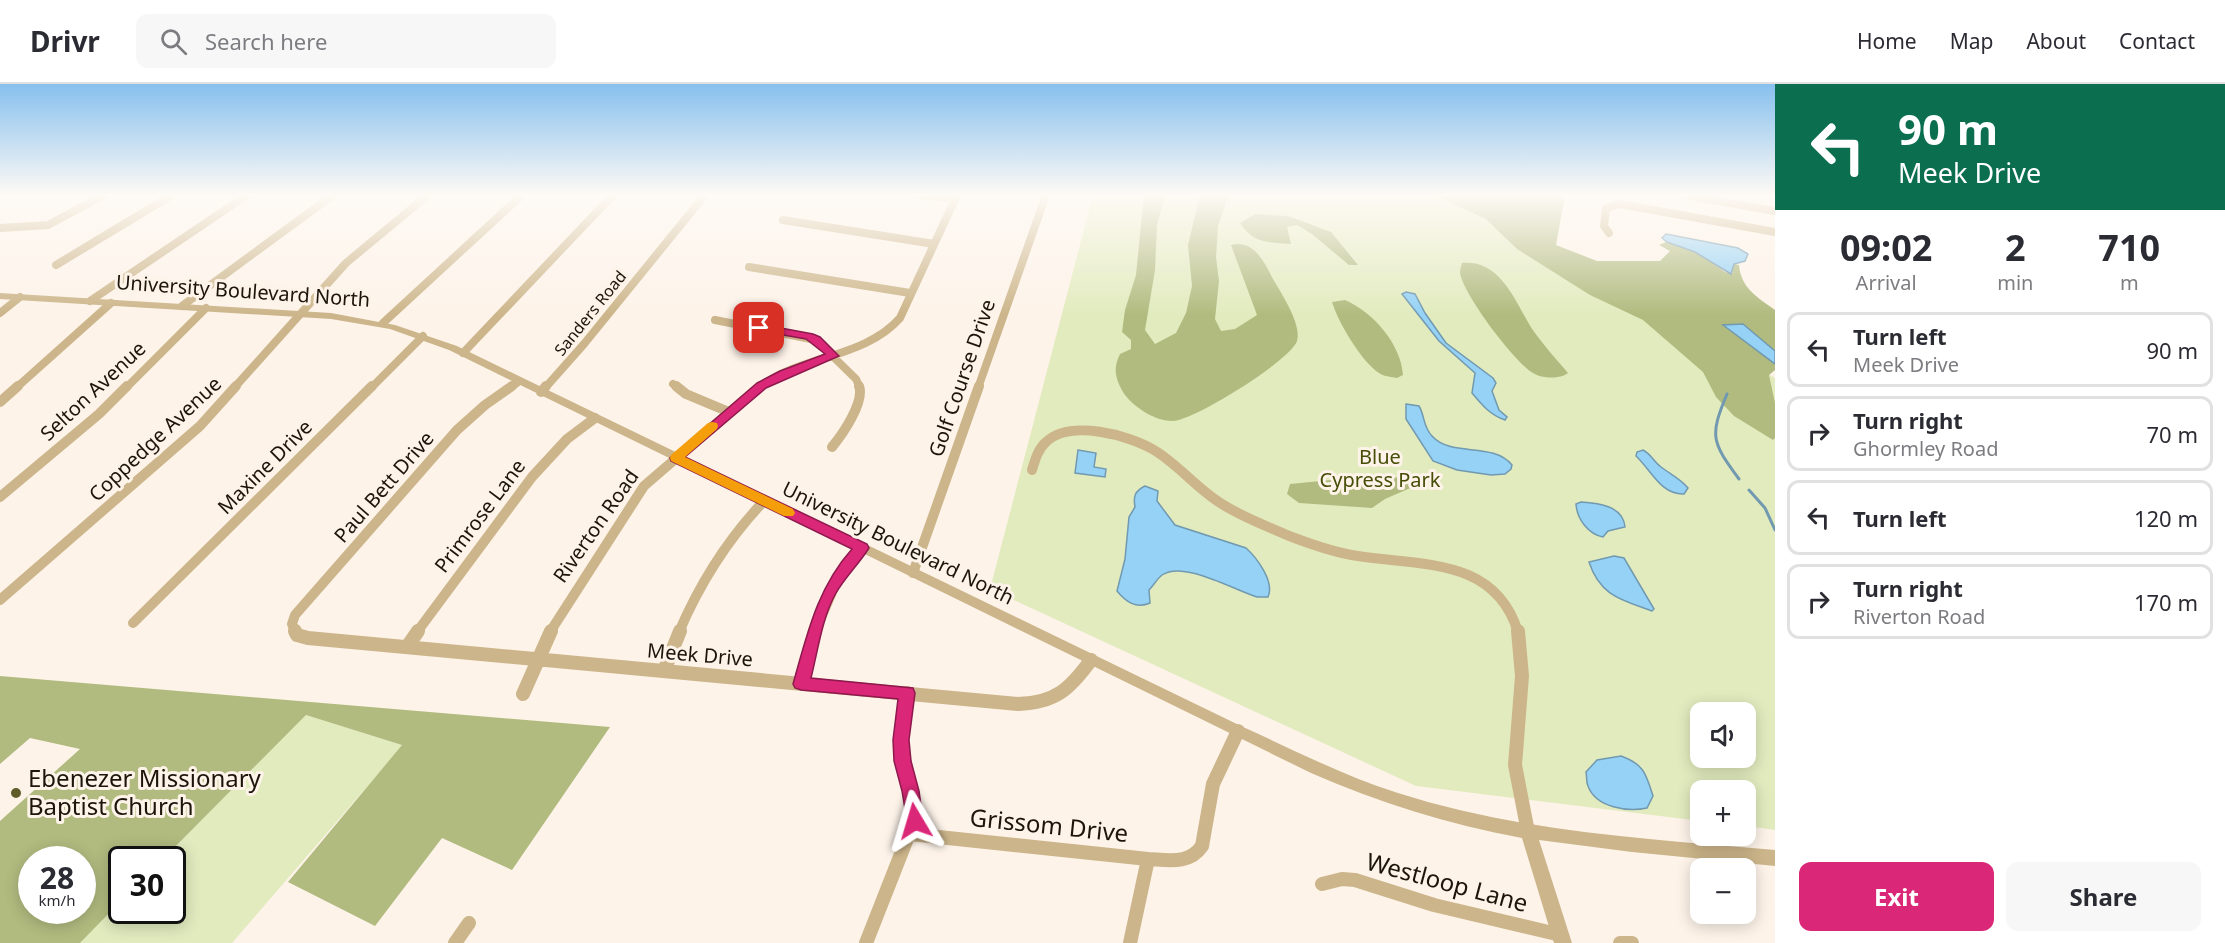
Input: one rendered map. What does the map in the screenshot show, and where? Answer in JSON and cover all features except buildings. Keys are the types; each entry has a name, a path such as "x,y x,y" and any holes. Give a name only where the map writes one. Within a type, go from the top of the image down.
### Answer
{"street":[{"path":"56,265 108,235"},
{"path":"90,301 188,235"},
{"path":"182,306 278,235"},
{"name":"Coppedge Avenue","path":"0,600 200,426 346,263 380,235"},
{"path":"383,323 478,235"},
{"path":"463,353 575,235"},
{"name":"Sanders Road","path":"541,392 584,344 672,235"},
{"path":"878,235 934,244"},
{"name":"Riverton Road","path":"523,694 566,605 644,486 729,412 773,379 861,346 885,333 900,318 938,235"},
{"name":"Golf Course Drive","path":"913,573 1032,235"},
{"path":"750,267 910,293"},
{"name":"University Boulevard North","path":"0,296 302,313 344,316 383,323 423,336 463,353 518,382 1335,777 1441,813 1528,832 1775,858"},
{"path":"0,313 20,297"},
{"path":"0,402 111,303"},
{"name":"Selton Avenue","path":"0,497 99,414 206,308"},
{"path":"716,320 809,336 856,379 861,395 844,432 832,447"},
{"name":"Maxine Drive","path":"133,623 423,336"},
{"name":"Paul Bett Drive","path":"292,629 295,615 457,430 485,405 518,382"},
{"path":"673,384 686,394 729,412"},
{"name":"Primrose Lane","path":"407,647 543,463 568,437 594,418"},
{"path":"1032,470 1038,451 1050,438 1076,432 1124,437 1155,451 1221,503 1281,532 1312,544 1354,555 1453,569 1467,574 1492,589 1510,610 1520,636 1522,657 1516,774 1528,832 1562,939"},
{"path":"664,671 690,607 716,558 741,525 765,501"},
{"path":"801,684 821,611 829,592 849,562 862,548"},
{"name":"Meek Drive","path":"292,629 297,635 308,638 1018,704 1037,703 1068,689 1091,660"},
{"path":"866,943 915,821 902,761 901,740 907,693"},
{"name":"Grissom Drive","path":"910,834 1148,859 1183,860 1199,851 1213,784 1238,731"},
{"path":"1130,943 1148,859"},
{"name":"Westloop Lane","path":"1322,884 1341,879 1355,880 1434,905 1562,939"},
{"path":"455,943 469,923"}],"green space":[{"name":"Blue Cypress Park","path":"1083,235 1555,235 1551,250 1775,378 1775,830 1756,827 1756,780 1690,780 1690,820 1416,786 990,589"},
{"path":"1140,235 1157,235 1155,270 1145,330 1155,344 1176,333 1186,313 1192,286 1188,245 1190,235 1217,235 1216,257 1219,281 1215,319 1221,331 1235,329 1257,315 1231,245 1246,245 1262,259 1290,309 1298,334 1297,341 1278,362 1240,389 1199,412 1172,421 1151,416 1123,392 1116,373 1116,364 1120,354 1131,349 1131,340 1122,332 1125,310 1136,275"},
{"path":"1251,235 1289,235 1291,244 1262,241"},
{"path":"1313,235 1334,235 1358,265 1349,265"},
{"path":"1503,235 1558,235 1556,245 1597,261 1660,261 1670,251 1659,245 1666,242 1695,251 1725,272 1732,274 1734,264 1739,265 1740,273 1747,286 1775,310 1775,370 1769,375 1775,403 1775,438 1773,440 1734,416 1716,397 1703,372 1643,320 1590,295 1517,249"},
{"path":"1462,263 1488,268 1498,276 1507,286 1535,333 1568,373 1556,377 1537,375 1514,356 1490,327 1470,296 1460,273"},
{"path":"1345,300 1366,312 1384,330 1397,352 1403,375 1397,378 1381,374 1358,351 1332,302"},
{"path":"1372,476 1404,478 1415,486 1385,499 1372,508 1299,503 1287,494 1290,484"},
{"path":"0,676 610,727 512,870 442,838 375,926 288,882 402,745 306,715 176,846 108,846 108,914 80,943 0,943 0,821 80,749 30,738 0,764"},
{"path":"306,715 403,745 232,943 80,943 108,914 108,924 186,924 186,846 176,846"}],"water":[{"path":"1665,235 1672,235 1738,248 1748,254 1745,261 1734,264 1731,274 1695,252 1662,238"},
{"path":"1406,292 1415,294 1446,343 1493,378 1496,383 1492,391 1499,410 1507,417 1505,420 1491,412 1472,393 1475,373 1439,341 1402,294"},
{"path":"1743,324 1775,351 1775,364 1723,325"},
{"path":"1406,404 1419,406 1429,433 1440,443 1461,449 1494,453 1512,465 1511,469 1505,474 1491,475 1457,470 1433,461 1406,419"},
{"path":"1078,450 1096,453 1094,467 1106,469 1105,477 1075,473"},
{"path":"1643,450 1688,488 1684,494 1669,490 1657,481 1636,456 1637,452"},
{"path":"1145,486 1158,491 1157,501 1175,525 1246,548 1260,564 1267,578 1270,591 1268,597 1257,597 1195,574 1171,571 1162,575 1149,590 1150,603 1136,605 1124,598 1117,591 1125,559 1129,517 1135,507 1135,494"},
{"path":"1595,503 1615,510 1620,514 1625,527 1608,531 1603,537 1593,533 1584,525 1579,515 1576,504"},
{"path":"1614,556 1624,558 1654,609 1652,611 1622,600 1606,590 1599,582 1589,562"},
{"path":"1621,756 1639,766 1646,776 1653,796 1647,808 1613,807 1598,799 1588,786 1586,772 1597,760"}],"waterway":[{"path":"1727,394 1717,420 1716,439 1723,456 1739,479"},
{"path":"1749,490 1765,508 1775,530"}],"slow traffic":[{"path":"712,426 676,458 789,513"}],"place":[{"name":"Ebenezer Missionary Baptist Church","path":"16,793"}],"route":[{"path":"759,328 809,336 833,356 802,366 762,385 676,458 862,548 849,562 829,592 810,647 801,684 907,693 901,740 902,761 911,791 915,821"}]}
